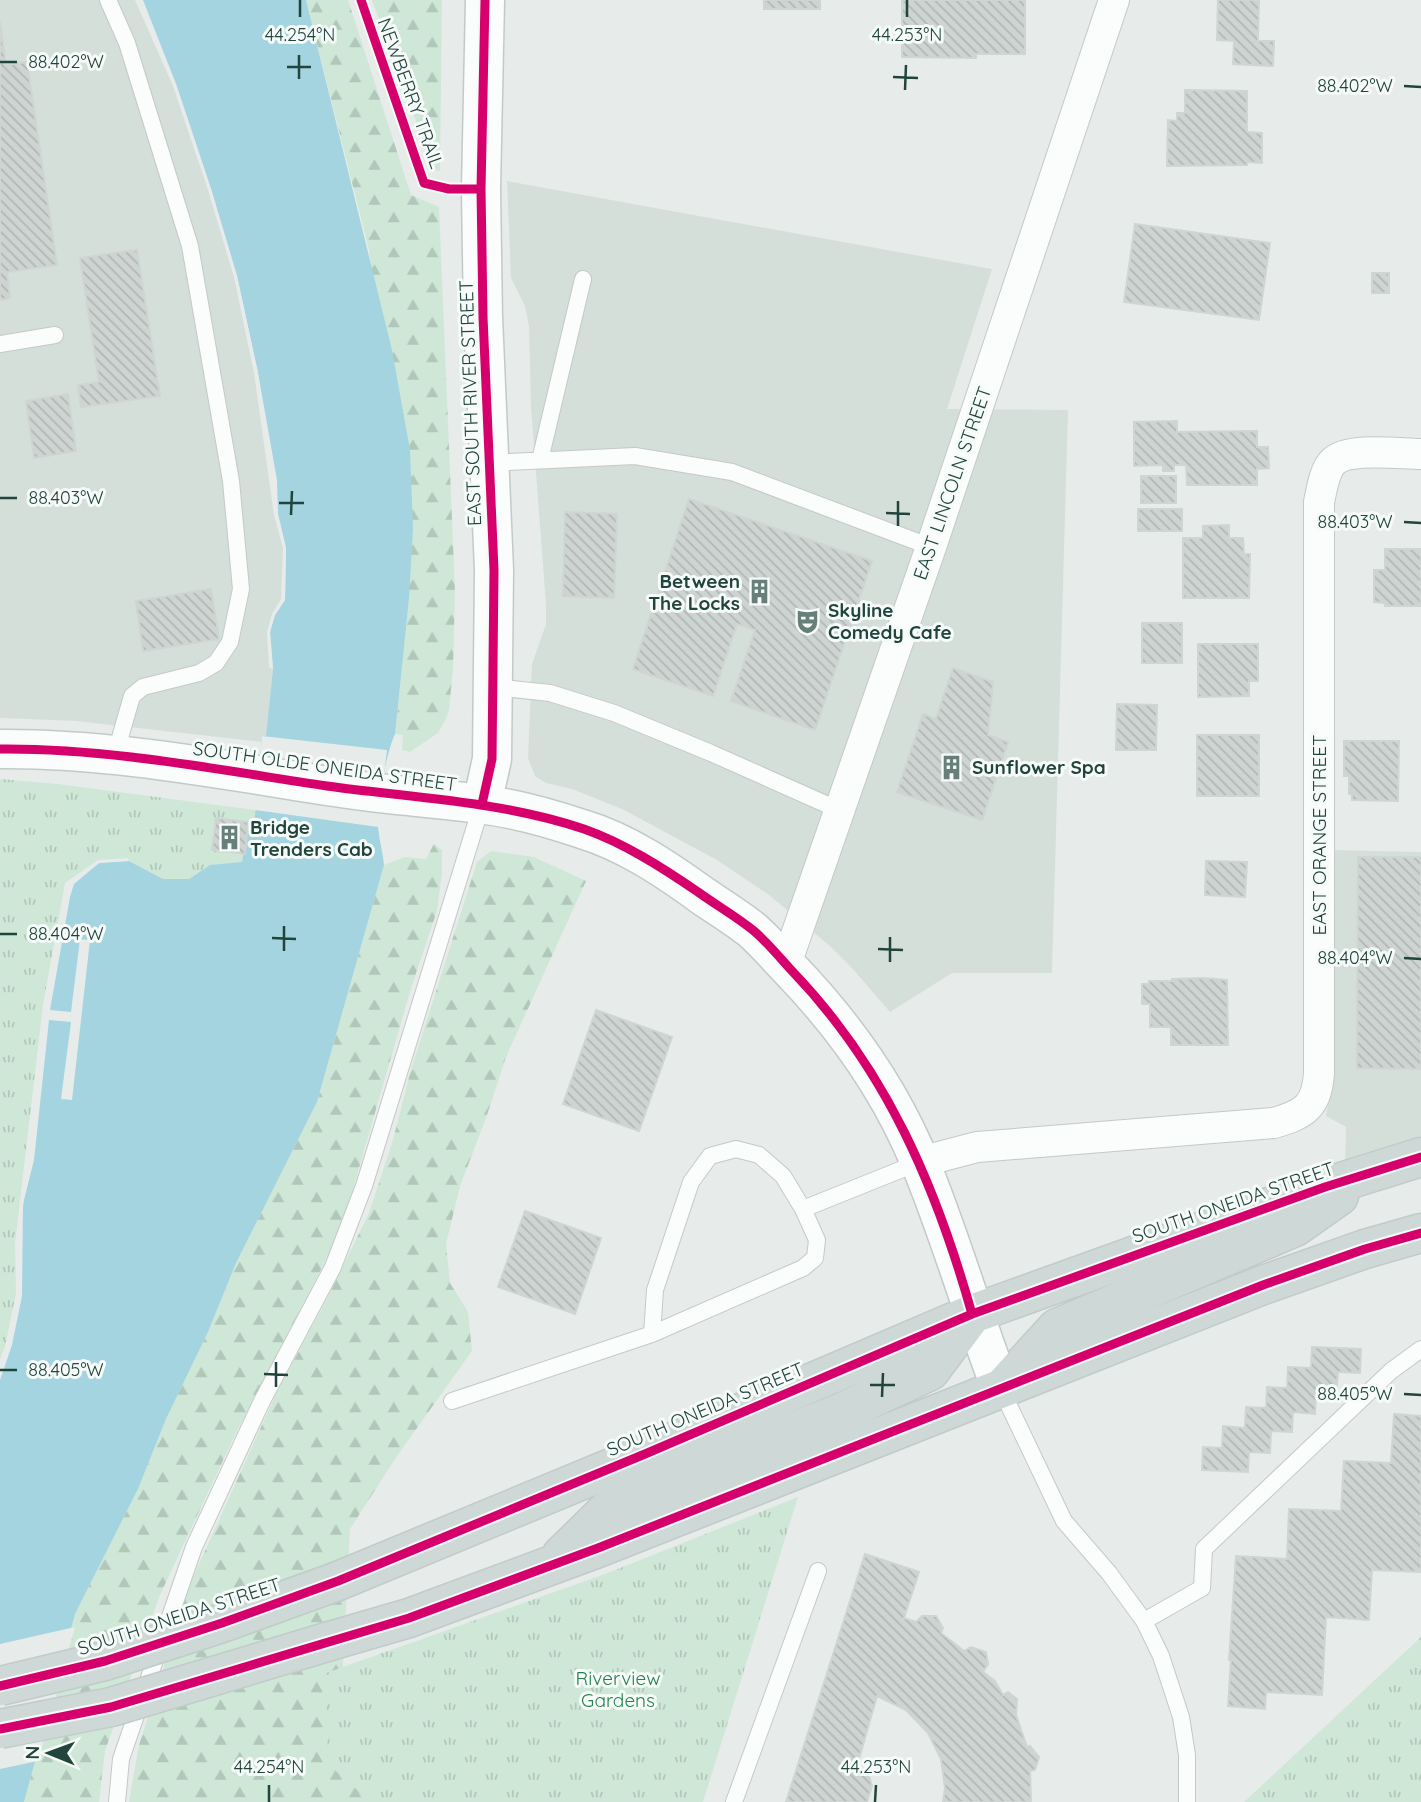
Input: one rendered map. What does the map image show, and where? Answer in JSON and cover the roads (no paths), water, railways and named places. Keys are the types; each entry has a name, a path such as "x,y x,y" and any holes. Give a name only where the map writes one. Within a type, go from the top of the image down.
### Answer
{"main road":[{"name":"SOUTH ONEIDA STREET","path":"0,1686 105,1661 338,1581 645,1454 972,1314 1421,1157"},
{"path":"1001,1389 1057,1328 1295,1227 1375,1171"},
{"path":"0,1729 111,1707 409,1618 552,1565 1263,1285 1365,1249 1421,1233"},
{"path":"552,1565 615,1502 838,1415 930,1371 972,1314"}],"street":[{"name":"EAST SOUTH RIVER STREET","path":"482,804 492,759 494,570 481,189 485,0"},
{"name":"EAST LINCOLN STREET","path":"786,964 931,547 1114,0"},
{"name":"EAST ORANGE STREET","path":"920,1162 977,1147 1274,1123 1294,1116 1312,1104 1318,1091 1320,1073 1319,502 1324,480 1334,461 1350,454 1421,454"},
{"name":"SOUTH OLDE ONEIDA STREET","path":"0,749 115,755 382,794 482,804 586,830 631,850 673,875 754,931 817,997 873,1073 920,1162 959,1266 972,1314 1001,1389"}],"lane":[{"path":"108,0 127,43 190,246 231,481 241,589 230,642 216,663 199,673 143,687 132,696 115,755"},
{"path":"540,460 583,279"},
{"path":"0,344 55,335"},
{"path":"489,463 635,456 732,472 931,547"},
{"path":"493,687 550,693 614,713 710,752 839,810"},
{"path":"117,1802 121,1759 194,1547 262,1401 333,1267 365,1186 482,804"},
{"path":"452,1401 652,1334 803,1268 815,1258 817,1240 803,1209 783,1176 759,1155 736,1149 710,1156 691,1182 655,1290 652,1334"},
{"path":"803,1209 920,1162"},
{"path":"1144,1621 1202,1588 1204,1549 1391,1371 1421,1349"},
{"path":"1001,1389 1063,1521 1109,1573 1144,1621 1172,1683 1187,1755 1187,1802"},
{"path":"734,1802 818,1571"}],"water":[{"path":"139,0 306,0 392,350 410,450 413,528 409,599 395,734 385,766 379,806 378,827 384,865 317,1102 236,1263 208,1332 166,1419 138,1489 75,1614 24,1802 0,1802 0,1368 20,1294 19,1243 43,1033 68,884 100,863 129,861 163,879 189,879 210,865 242,862 248,826 254,826 262,736 266,736 273,669 270,632 275,615 285,600 286,548 278,514 258,373 237,276 176,84"}],"place":[{"name":"Between The Locks","path":"760,592"},
{"name":"Skyline Comedy Cafe","path":"808,621"},
{"name":"Sunflower Spa","path":"952,767"},
{"name":"Bridge Trenders Cab","path":"230,838"}],"park label":[{"name":"Riverview Gardens","path":"618,1689"}]}
